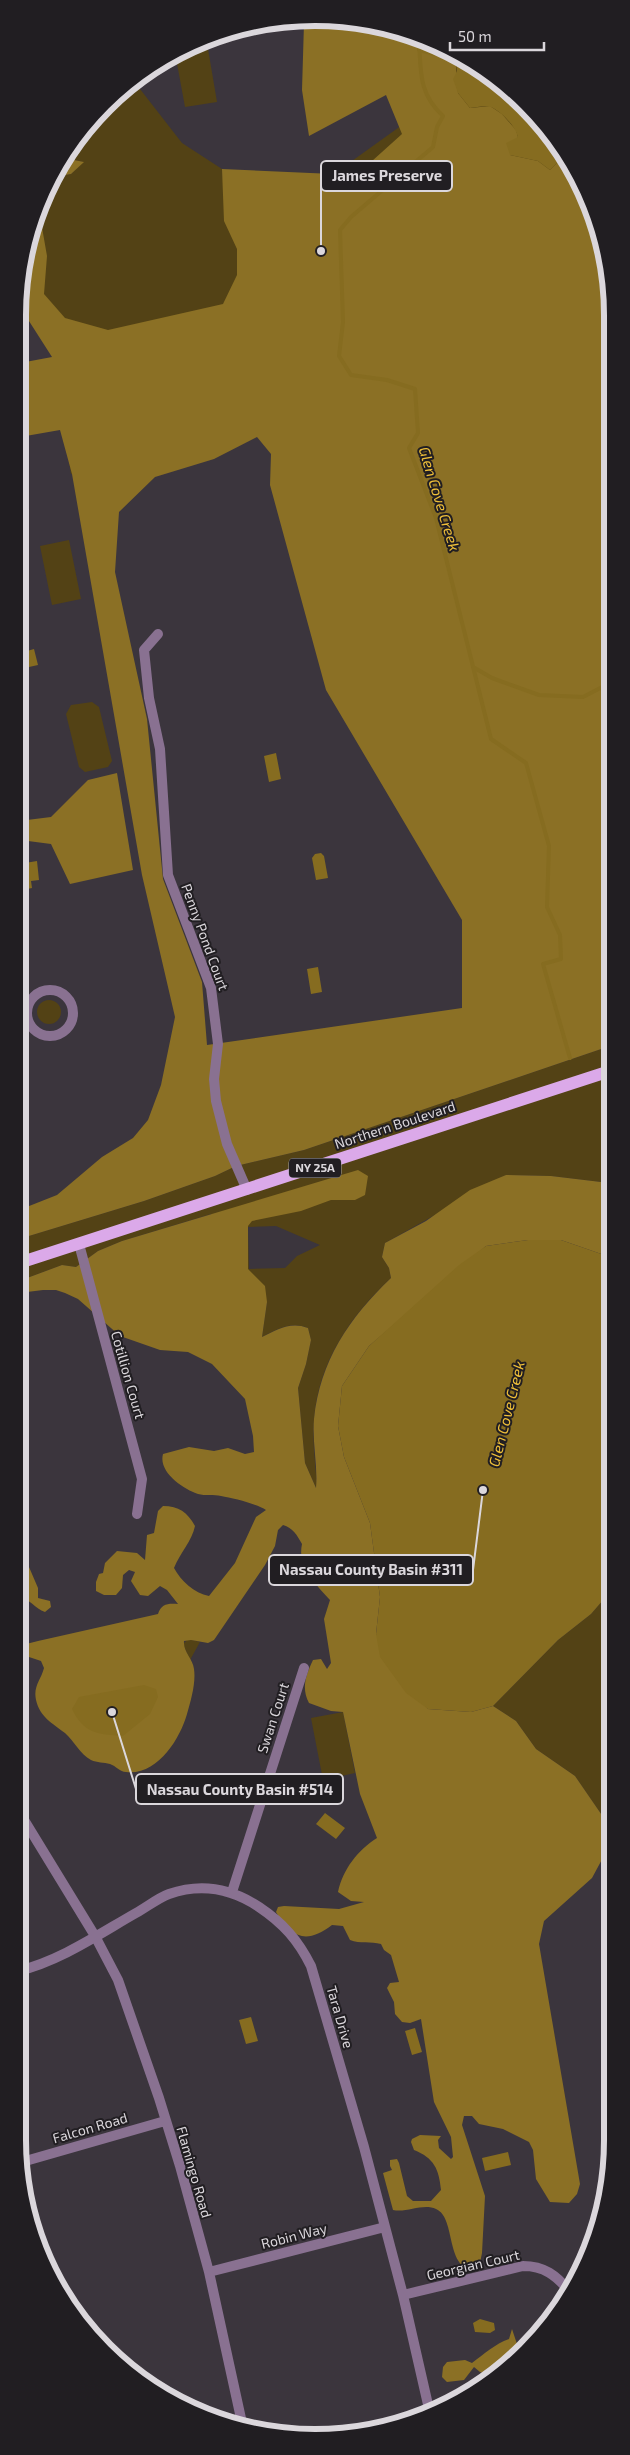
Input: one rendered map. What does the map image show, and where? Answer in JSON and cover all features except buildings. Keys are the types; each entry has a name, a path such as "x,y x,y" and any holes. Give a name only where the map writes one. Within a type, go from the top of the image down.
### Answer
{"main road":[{"name":"Northern Boulevard","path":"26,1261 604,1072"}],"street":[{"name":"Penny Pond Court","path":"158,634 144,650 144,671 160,749 168,875 211,988 218,1044 214,1079 216,1101 227,1144 247,1190"},
{"path":"26,1013 30,1002 41,992 48,991 62,994 67,999 72,1013 68,1027 56,1035 49,1036 36,1032 26,1024"},
{"name":"Cotillion Court","path":"79,1244 142,1479 137,1514"},
{"name":"Swan Court","path":"232,1892 304,1668"},
{"name":"Flamingo Road","path":"26,1823 95,1936 118,1980 165,2121 209,2272 241,2419"},
{"name":"Tara Drive","path":"26,1968 58,1956 169,1894 198,1888 232,1892 246,1898 273,1916 300,1945 311,1966 385,2227 428,2406"},
{"name":"Falcon Road","path":"27,2161 165,2121"},
{"name":"Robin Way","path":"209,2272 385,2227"},
{"name":"Georgian Court","path":"403,2295 523,2266 537,2266 548,2270 564,2286"}],"shaded area":[{"path":"304,27 353,29 390,36 443,56 456,63 458,93 470,108 490,106 502,114 516,130 518,137 510,155 538,161 550,170 559,161 574,187 594,240 601,277 604,315 604,1048 304,1150 236,1166 215,1176 144,1201 26,1237 26,1207 57,1195 102,1157 133,1138 148,1120 161,1085 175,1017 142,875 72,474 60,430 26,436 26,362 52,357 26,316 29,277 36,240 41,224 47,256 44,294 65,318 108,330 223,304 237,275 237,249 224,221 222,169 333,174 352,179 402,134 386,95 309,136 302,90","holes":["257,437 271,454 270,485 326,690 462,920 462,1008 207,1045 202,982 163,879 147,719 115,572 119,512 155,477 214,459"]},
{"path":"208,47 217,102 185,107 177,62"},
{"path":"444,56 491,86 519,111 544,139 574,187 594,240 601,279 71,474 44,294 38,234 48,205 62,176 71,174 83,162 73,158 86,139 111,111 138,87 182,143 222,169 223,180 331,176 423,110"},
{"path":"73,158 84,162 71,174 62,176"},
{"path":"69,540 81,599 52,605 40,546"},
{"path":"92,702 99,707 112,761 108,767 85,772 79,767 66,714 71,705"},
{"path":"117,773 133,870 70,884 51,844 26,842 26,820 51,817 88,780"},
{"path":"49,1000 58,1003 61,1012 58,1021 49,1024 40,1021 37,1012 40,1003"},
{"path":"604,1048 604,1184 551,1176 506,1175 385,1243 382,1257 389,1268 391,1278 362,1308 350,1325 329,1360 322,1379 314,1420 317,1490 305,1463 298,1388 311,1340 308,1328 296,1325 290,1326 262,1337 267,1302 239,1294 211,1214 122,1241 98,1251 76,1267 62,1265 26,1278 26,1237 144,1201 215,1176 236,1166 304,1150","holes":["276,1226 320,1245 297,1256 285,1268 249,1269 248,1227"]},
{"path":"358,1170 368,1176 365,1195 355,1200 331,1200 301,1211 252,1221 248,1226 248,1269 265,1286 267,1302 262,1337 289,1326 295,1325 308,1328 311,1340 298,1388 305,1463 316,1488 314,1419 317,1398 330,1359 339,1342 362,1309 391,1278 389,1268 382,1257 385,1243 426,1221 470,1190 506,1175 551,1176 604,1184 604,1255 561,1240 528,1240 486,1246 369,1346 342,1386 338,1426 344,1457 370,1523 380,1597 376,1634 428,1709 471,1712 493,1706 516,1721 536,1749 575,1776 604,1818 604,1856 592,1878 544,1921 539,1944 580,2184 577,2194 569,2203 550,2202 536,2179 533,2150 529,2142 503,2129 479,2124 472,2116 464,2116 462,2125 485,2196 482,2253 477,2271 467,2269 460,2263 455,2254 447,2222 436,2209 426,2207 393,2210 383,2173 392,2170 390,2160 397,2159 407,2196 413,2201 431,2201 441,2190 437,2170 431,2161 414,2150 411,2142 412,2139 420,2135 441,2136 438,2140 439,2148 451,2159 453,2157 451,2137 434,2102 421,2019 410,2023 402,2022 395,2014 394,2002 387,1988 390,1983 399,1982 391,1955 384,1950 381,1944 350,1940 343,1926 332,1925 315,1935 301,1936 288,1928 276,1912 278,1907 284,1906 339,1909 364,1902 351,1901 338,1892 352,1861 377,1838 360,1794 343,1712 331,1711 309,1703 305,1692 305,1682 313,1660 321,1659 327,1669 331,1663 324,1619 330,1600 308,1575 302,1560 302,1544 296,1535 292,1530 283,1525 278,1530 275,1546 265,1565 214,1640 208,1643 191,1640 184,1641 185,1649 193,1665 194,1674 193,1692 187,1714 179,1734 166,1754 148,1768 137,1772 124,1772 110,1764 91,1760 65,1733 47,1719 38,1706 35,1695 36,1687 44,1668 41,1661 29,1657 26,1652 26,1644 158,1614 165,1605 178,1604 167,1590 160,1586 148,1596 140,1595 131,1581 135,1572 129,1570 123,1575 122,1588 116,1595 104,1595 96,1591 96,1582 99,1574 103,1573 105,1563 117,1551 137,1553 145,1560 147,1535 154,1533 158,1511 163,1506 174,1507 182,1511 195,1526 174,1568 188,1586 209,1596 235,1563 256,1517 266,1510 218,1495 201,1495 192,1492 173,1479 164,1467 162,1461 163,1454 189,1447 214,1451 228,1448 245,1454 254,1452 253,1436 245,1399 212,1364 188,1352 160,1350 120,1336 78,1299 65,1293 56,1290 26,1292 26,1278 62,1265 76,1267 98,1251 122,1241"},
{"path":"26,1560 38,1588 38,1598 50,1601 51,1607 45,1612 26,1599"},
{"path":"604,1599 604,1818 575,1776 536,1749 516,1721 493,1706 558,1640 591,1614"},
{"path":"188,1639 200,1642 190,1660 183,1644"},
{"path":"343,1712 355,1773 323,1780 311,1718"},
{"path":"512,2329 517,2345 484,2374 474,2367 464,2380 447,2382 442,2377 443,2367 447,2362 465,2360 472,2363 494,2346 509,2339"}],"water":[{"path":"456,63 491,86 505,98 544,139 559,161 550,170 538,161 510,155 506,143 518,137 511,124 499,112 489,106 470,108 458,93 453,79 457,71"},
{"path":"34,649 38,665 26,668 26,651"},
{"path":"276,753 281,779 269,782 264,756"},
{"path":"321,853 324,856 328,878 316,880 312,858 315,854"},
{"path":"37,861 39,880 31,881 32,888 27,889 26,876 26,863"},
{"path":"318,967 322,992 311,994 307,969"},
{"path":"528,1240 561,1240 604,1255 604,1599 591,1614 558,1640 493,1706 471,1712 428,1709 406,1693 380,1657 376,1634 380,1597 370,1523 344,1457 338,1426 342,1386 369,1346 459,1265 486,1246"},
{"path":"144,1685 156,1689 158,1697 150,1714 123,1736 99,1733 87,1728 72,1709 79,1697"},
{"path":"325,1813 345,1828 336,1839 316,1824"},
{"path":"251,2017 258,2041 246,2044 239,2020"},
{"path":"415,2028 422,2052 412,2055 405,2031"},
{"path":"508,2152 511,2165 485,2171 482,2158"},
{"path":"480,2319 494,2323 495,2330 490,2333 475,2332 473,2323"}],"waterway":[{"name":"Glen Cove Creek","path":"419,46 422,81 425,90 429,99 443,116 437,127 433,147 351,217 340,230 343,322 339,356 351,375 387,380 415,389 418,433 409,448 436,518 491,739 526,763 549,846 547,907 560,935 561,959 543,964 570,1058"},
{"path":"419,50 442,56"},
{"path":"473,667 492,678 539,695 583,697 604,686"}],"place":[{"name":"James Preserve","path":"321,251"},
{"name":"Nassau County Basin #311","path":"483,1490"},
{"name":"Nassau County Basin #514","path":"112,1712"}]}
